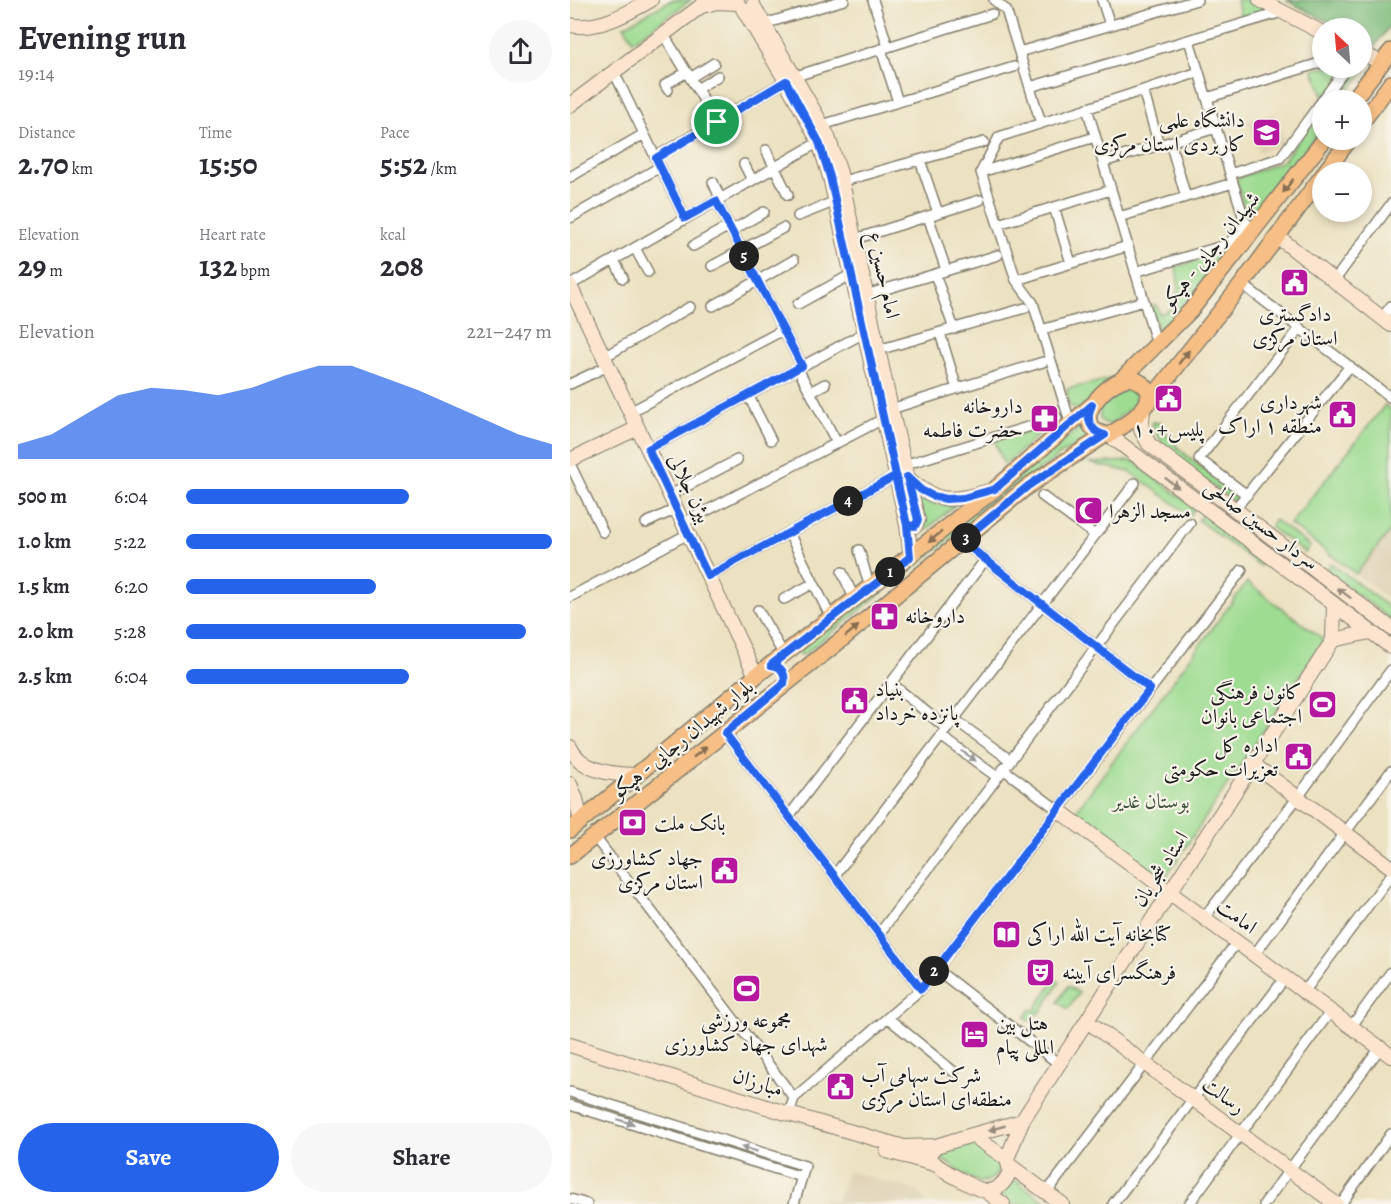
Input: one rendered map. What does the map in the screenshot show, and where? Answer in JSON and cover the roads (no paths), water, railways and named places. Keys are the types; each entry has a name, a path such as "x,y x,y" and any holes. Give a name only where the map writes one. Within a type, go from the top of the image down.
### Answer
{"main road":[{"path":"1361,90 1386,57"},
{"path":"1372,109 1391,83"},
{"name":"شهیدان رجایی - هپکو","path":"1092,405 1121,380 1191,310 1250,226 1315,150"},
{"name":"شهیدان رجایی - هپکو","path":"1107,435 1145,407 1312,190"},
{"path":"1121,380 1131,378 1141,383 1148,392 1145,407"},
{"path":"1092,405 1088,413 1089,420 1094,430 1107,435"},
{"name":"بلوار شهیدان رجایی - هپکو","path":"575,826 756,676 995,489 1064,422 1092,405"},
{"name":"بلوار شهیدان رجایی - هپکو","path":"570,856 1028,486 1107,435"},
{"path":"788,652 796,662 806,667"},
{"path":"771,665 777,665 782,670 785,676 784,684"}],"street":[{"path":"570,25 591,26 609,21 651,0"},
{"path":"764,24 844,0"},
{"path":"873,0 898,102"},
{"path":"996,0 1006,10 1041,123"},
{"path":"1102,0 1110,25"},
{"path":"1019,52 1197,0"},
{"path":"1260,0 1312,27"},
{"path":"570,105 706,3 745,3"},
{"name":"امام حسین ع","path":"745,3 764,24 819,142 836,201 864,333 902,473 918,520 915,526 907,525 910,557"},
{"name":"امام حسین ع","path":"745,3 828,137 843,181 878,350 887,414"},
{"path":"1030,87 1282,12"},
{"path":"656,158 791,79 992,14"},
{"path":"664,34 717,122"},
{"path":"1136,272 1229,244 1250,226 1231,178 1189,40"},
{"path":"668,90 665,85 714,63"},
{"path":"1207,98 1312,65"},
{"path":"822,125 1014,67"},
{"path":"614,72 685,218"},
{"path":"708,576 902,473 1064,422 1033,303 1016,280 981,172 999,137 1199,72"},
{"path":"697,89 718,76"},
{"path":"1119,217 1186,197 1280,158 1339,78"},
{"path":"1143,90 1160,145"},
{"path":"1087,108 1157,345"},
{"path":"1103,162 1216,128"},
{"path":"570,177 644,134"},
{"path":"981,172 1095,137"},
{"path":"570,285 819,142"},
{"path":"843,181 984,142"},
{"path":"1170,142 1186,197"},
{"path":"766,150 788,195"},
{"path":"920,160 946,270"},
{"path":"744,164 752,180"},
{"path":"570,218 660,167"},
{"path":"713,182 730,228 783,330 810,392 837,443"},
{"path":"998,224 1111,190"},
{"path":"855,239 980,200"},
{"path":"798,216 836,201"},
{"path":"1334,280 1391,204"},
{"path":"1054,207 1071,263"},
{"path":"693,246 764,212"},
{"path":"712,266 783,228"},
{"path":"1278,237 1386,321 1391,306"},
{"path":"1016,280 1128,246"},
{"path":"635,248 648,272"},
{"path":"866,295 998,255"},
{"path":"614,260 623,278"},
{"path":"712,306 794,260"},
{"path":"798,304 852,274"},
{"path":"935,274 954,329"},
{"path":"1242,284 1391,398"},
{"name":"بیژن جلالی","path":"570,285 756,676"},
{"path":"1041,330 1144,301"},
{"path":"570,384 690,307"},
{"path":"878,350 1026,308"},
{"path":"1247,495 1199,459 1300,328"},
{"path":"630,412 783,330"},
{"path":"648,449 864,333"},
{"path":"940,333 957,389"},
{"path":"570,597 685,528 887,414 1042,362"},
{"path":"1235,509 1350,366"},
{"path":"810,392 825,384"},
{"path":"748,395 771,440"},
{"name":"سردار حسین صالحی","path":"1145,407 1141,424 1143,436 1156,449 1391,628"},
{"path":"570,459 638,428"},
{"name":"سردار حسین صالحی","path":"1107,435 1391,647"},
{"path":"1144,462 1146,452 1156,449"},
{"path":"670,495 737,460"},
{"path":"570,464 603,532"},
{"path":"902,473 921,490 946,499 963,498 995,489"},
{"path":"834,876 1135,483"},
{"path":"1042,496 1095,535"},
{"path":"646,523 676,509"},
{"path":"879,934 1190,523"},
{"path":"789,533 831,618"},
{"path":"962,541 1150,689"},
{"path":"859,550 870,588"},
{"path":"789,816 985,560"},
{"path":"789,1114 794,1098 921,989 1242,570"},
{"path":"842,572 855,600"},
{"path":"784,599 814,583"},
{"path":"1334,604 1333,640 1370,632"},
{"path":"758,610 788,652"},
{"name":"استاد شجریان","path":"986,1195 1002,1185 1010,1171 1008,1162 1022,1121 1333,640"},
{"path":"1204,918 1298,797 1391,670"},
{"path":"891,683 944,732 1000,773 1058,810"},
{"path":"954,719 1010,760"},
{"path":"725,733 921,989"},
{"path":"570,747 583,764 613,774 638,775"},
{"path":"570,777 579,774 583,764"},
{"path":"1253,764 1391,867"},
{"path":"1254,955 1391,771"},
{"path":"570,784 576,799 575,826"},
{"name":"امامت","path":"1058,810 1385,1052"},
{"path":"594,836 794,1098"},
{"path":"1304,992 1391,875"},
{"path":"1047,1192 1236,942"},
{"path":"936,969 1059,1064"},
{"path":"1351,1027 1391,972"},
{"path":"1113,1204 1285,978"},
{"path":"1189,1204 1330,1012"},
{"path":"888,1018 954,1072"},
{"name":"رسالت","path":"1087,1021 1335,1204"},
{"name":"مبارزان","path":"570,1045 789,1114 904,1147 936,1146 1022,1121"},
{"name":"مبارزان","path":"570,1052 934,1164 986,1195"},
{"path":"1264,1204 1385,1052"},
{"path":"570,1092 805,1166 794,1204"},
{"path":"570,1105 802,1177"},
{"path":"1341,1204 1391,1134"},
{"path":"972,1135 1062,1204"},
{"path":"934,1164 928,1154 936,1146"},
{"path":"986,1195 1003,1204"},
{"path":"570,1199 587,1204"}],"place":[{"name":"دانشگاه علمی کاربردی استان مرکزی","path":"1266,132"},
{"name":"دادگستری استان مرکزی","path":"1295,283"},
{"name":"پلیس+۱۰","path":"1168,398"},
{"name":"شهرداری منطقه ۱ اراک","path":"1343,414"},
{"name":"داروخانه حضرت فاطمه","path":"1044,418"},
{"name":"مسجد الزهرا","path":"1088,511"},
{"name":"داروخانه","path":"884,616"},
{"name":"بنیاد پانزده خرداد","path":"854,701"},
{"name":"کانون فرهنگی اجتماعی بانوان","path":"1323,704"},
{"name":"اداره کل تعزیرات حکومتی","path":"1299,757"},
{"name":"بانک ملت","path":"633,823"},
{"name":"جهاد کشاورزی استان مرکزی","path":"724,870"},
{"name":"کتابخانه آیت الله اراکی","path":"1006,934"},
{"name":"فرهنگسرای آیینه","path":"1041,972"},
{"name":"مجموعه ورزشی شهدای جهاد کشاورزی","path":"746,989"},
{"name":"هتل بین المللی پیام","path":"975,1035"},
{"name":"شرکت سهامی آب منطقه‌ای استان مرکزی","path":"840,1087"}],"park label":[{"name":"بوستان غدیر","path":"1151,801"}]}
